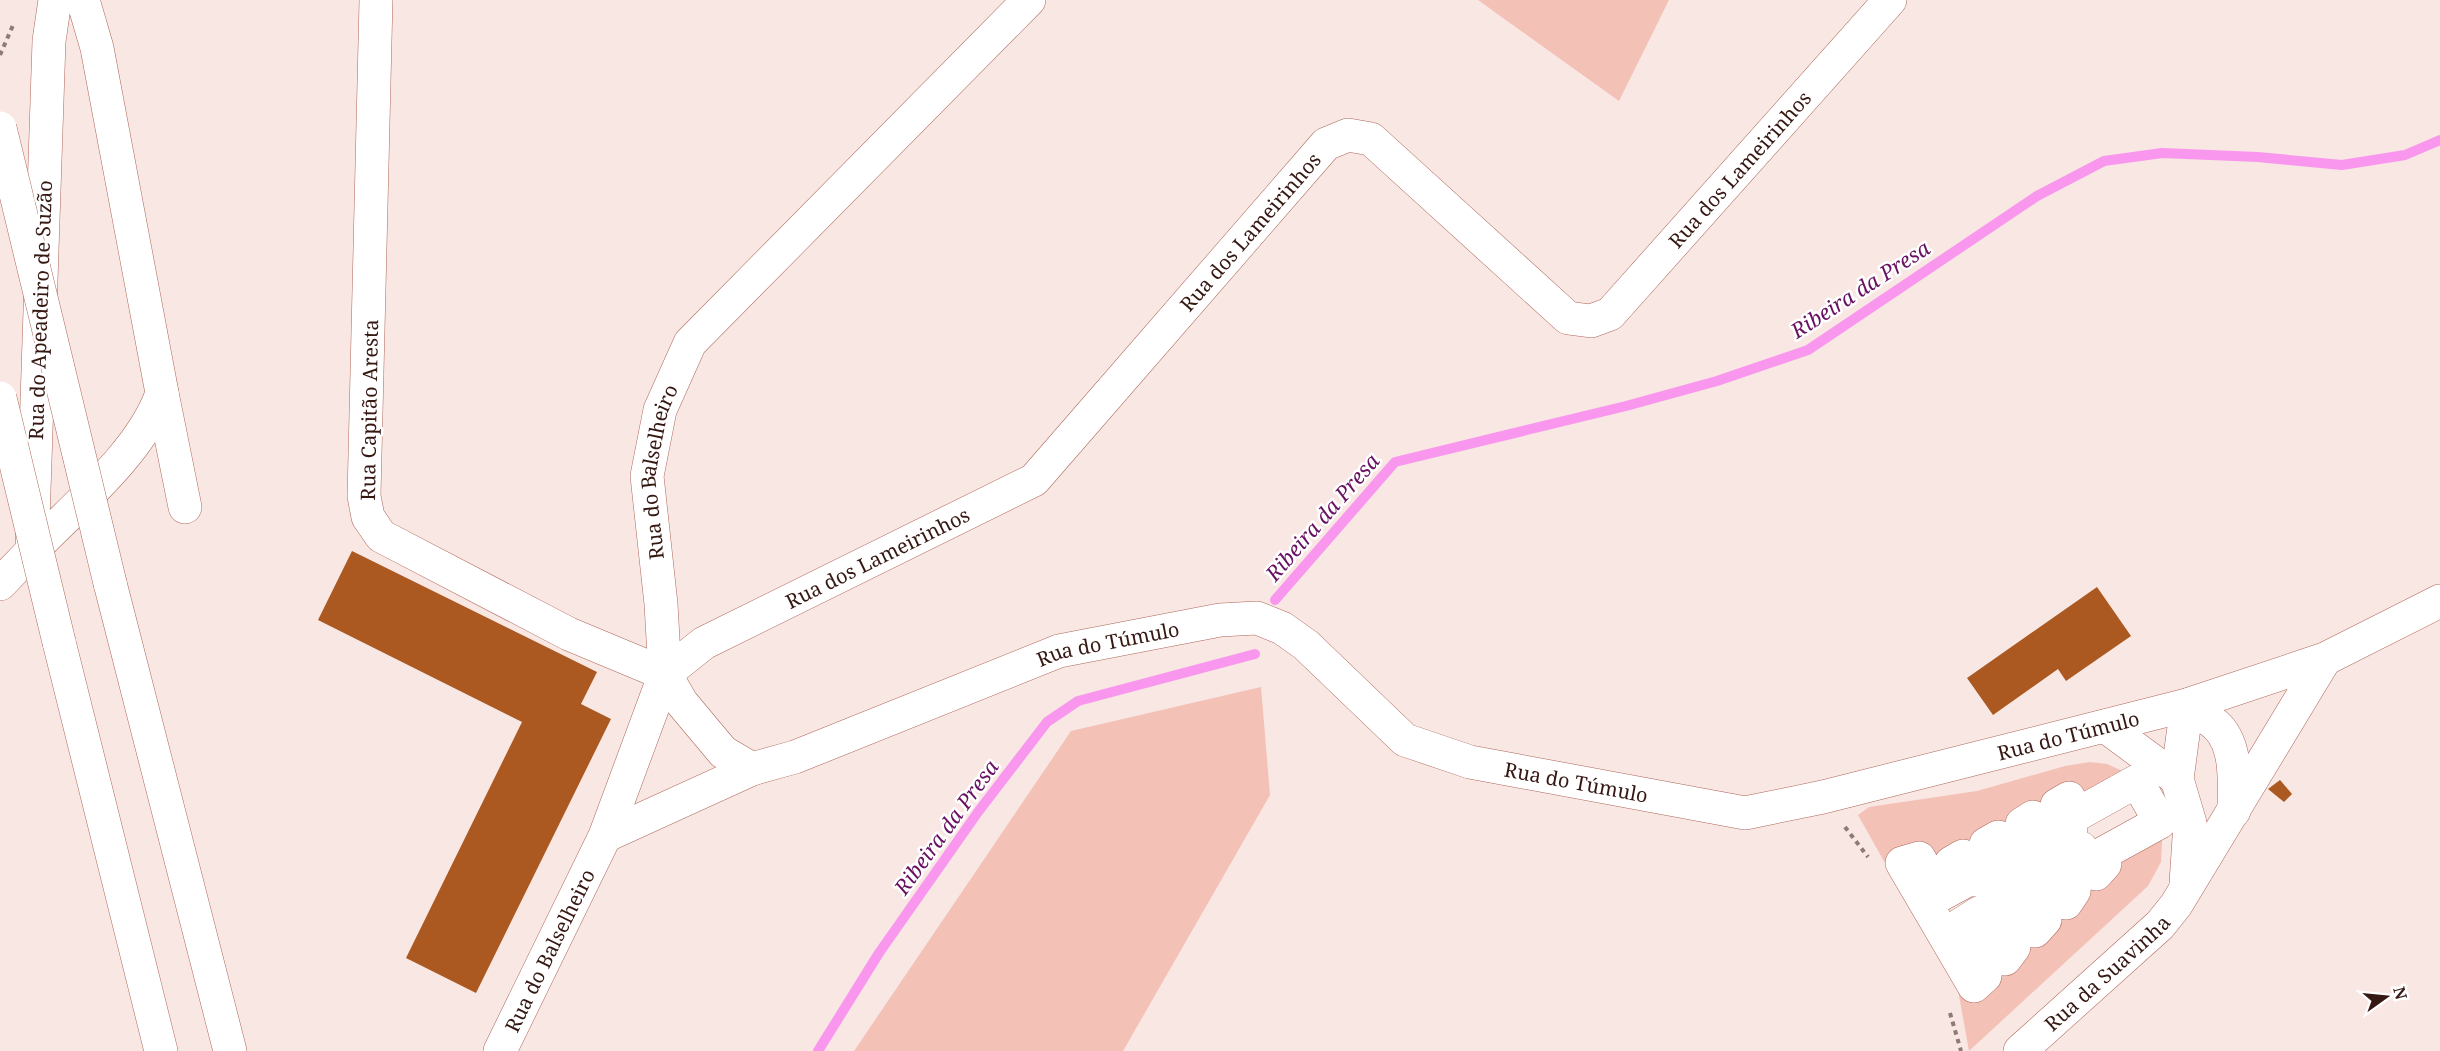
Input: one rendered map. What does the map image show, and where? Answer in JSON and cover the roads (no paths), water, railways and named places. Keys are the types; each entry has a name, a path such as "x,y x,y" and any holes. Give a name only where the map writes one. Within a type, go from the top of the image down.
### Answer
{"main road":[{"name":"Rua do Apeadeiro de Suzão","path":"32,551 48,69 56,0"},
{"path":"83,0 102,73 185,507"},
{"name":"Rua Capitão Aresta","path":"376,0 364,496 368,517 381,536 569,633 665,674"},
{"name":"Rua do Balselheiro","path":"500,1051 605,836 665,674 661,604 647,476 660,410 690,343 1029,0"},
{"name":"Rua dos Lameirinhos","path":"665,674 704,642 1034,480 1326,144 1348,135 1371,139 1568,318 1591,321 1610,314 1890,0"},
{"path":"48,69 75,66 102,73"},
{"path":"0,128 110,583 230,1051"},
{"path":"0,584 132,448 154,416 162,393"},
{"path":"0,398 161,1051"},
{"name":"Rua do Túmulo","path":"605,836 752,768 795,757 1059,651 1220,620 1257,618 1282,628 1306,645 1405,740 1470,762 1745,813 1823,798 2187,705 2325,659 2440,601"},
{"name":"Rua da Suavinha","path":"2020,1051 2160,925 2176,905 2325,659"},
{"path":"665,674 682,703 723,752 752,768"},
{"path":"2187,705 2218,727 2224,735 2235,778 2234,811"},
{"name":"Rua da Suavinha","path":"2186,888 2190,823 2177,778 2187,705"},
{"path":"2105,726 2177,778"},
{"path":"2137,781 2160,822 2100,855 2105,864 2096,874 2081,848 2057,861 2074,891 2066,903 2047,869 2024,883 2045,920 2035,931 2012,891 1990,905 2014,947 2005,959 1978,913 1957,927 1985,976 1974,986 1902,863 1919,858 1940,895 1962,883 1952,863 1963,856 1975,880 1999,866 1986,844 1998,837 2012,862 2035,849 2022,824 2033,817 2048,844 2071,830 2057,805 2069,798 2078,814 2137,781"}],"waterway":[{"name":"Ribeira da Presa","path":"1275,600 1395,462 1626,406 1717,381 1808,350 2037,196 2104,161 2162,153 2258,157 2342,165 2405,155 2440,140"},
{"name":"Ribeira da Presa","path":"818,1051 879,953 978,812 1047,722 1078,701 1255,654"}]}
